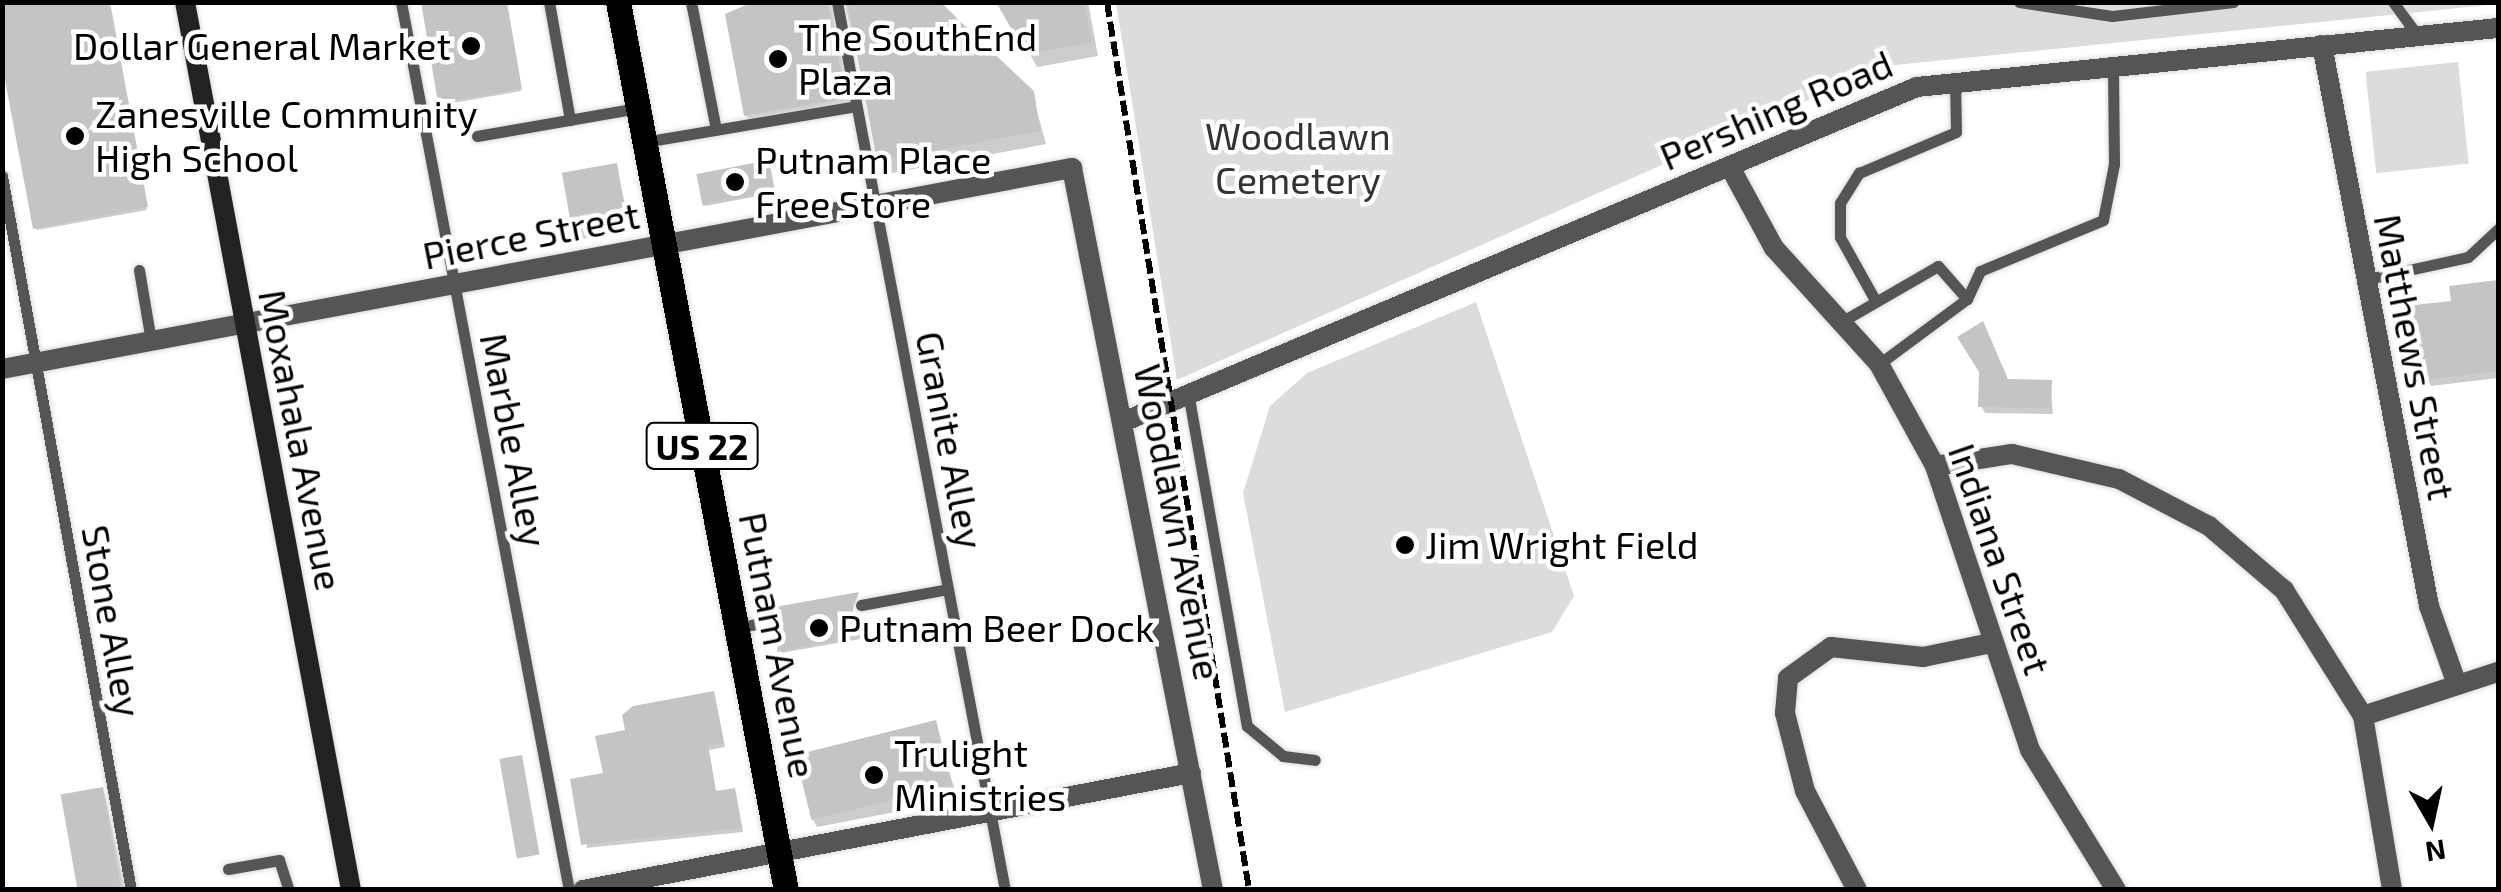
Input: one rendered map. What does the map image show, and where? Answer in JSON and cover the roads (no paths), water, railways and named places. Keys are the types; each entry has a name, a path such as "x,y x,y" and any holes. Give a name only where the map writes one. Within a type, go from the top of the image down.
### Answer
{"main road":[{"name":"Putnam Avenue","path":"618,2 786,890"}],"street":[{"name":"Moxahala Avenue","path":"185,2 351,890"},
{"name":"Pershing Road","path":"1122,422 1189,398 1730,167 1955,80 2498,28"},
{"name":"Matthews Street","path":"2322,45 2429,606 2455,679"},
{"name":"Indiana Street","path":"1730,167 1774,248 1879,364 1936,466 2030,750 2116,890"},
{"name":"Pierce Street","path":"2,369 1072,168"},
{"name":"Woodlawn Avenue","path":"1072,168 1213,890"},
{"path":"1936,466 2012,454 2072,464 2168,500 2284,590 2363,716 2392,890"},
{"path":"1857,890 1805,791 1785,714 1788,678 1831,647 1923,657 1992,643"},
{"path":"2363,716 2455,679 2498,672"},
{"path":"583,890 1192,774"}],"lane":[{"name":"Marble Alley","path":"401,2 568,890"},
{"path":"549,2 570,120"},
{"path":"690,2 716,130"},
{"name":"Granite Alley","path":"836,2 1005,890"},
{"path":"2019,2 2112,16 2233,2"},
{"path":"2393,2 2418,36"},
{"path":"1879,364 1967,299 1980,272 2103,220 2114,164 2114,63"},
{"path":"1875,300 1840,237 1840,202 1859,173 1956,132 1955,80"},
{"path":"644,142 856,106"},
{"path":"476,136 638,108"},
{"name":"Stone Alley","path":"2,176 131,890"},
{"path":"2364,280 2468,257 2498,228"},
{"path":"1841,322 1938,266 1967,299"},
{"path":"139,270 151,342"},
{"path":"1189,398 1247,726 1283,756 1315,760"},
{"path":"861,605 948,589"},
{"path":"736,628 772,621"},
{"path":"228,870 278,860 290,890"}],"railway":[{"path":"1107,2 1249,890"}],"place":[{"name":"Dollar General Market","path":"471,46"},
{"name":"The SouthEnd Plaza","path":"778,59"},
{"name":"Zanesville Community High School","path":"75,136"},
{"name":"Putnam Place Free Store","path":"735,182"},
{"name":"Jim Wright Field","path":"1405,545"},
{"name":"Putnam Beer Dock","path":"819,628"},
{"name":"Trulight Ministries","path":"874,775"}],"park label":[{"name":"Woodlawn Cemetery","path":"1298,158"}]}
